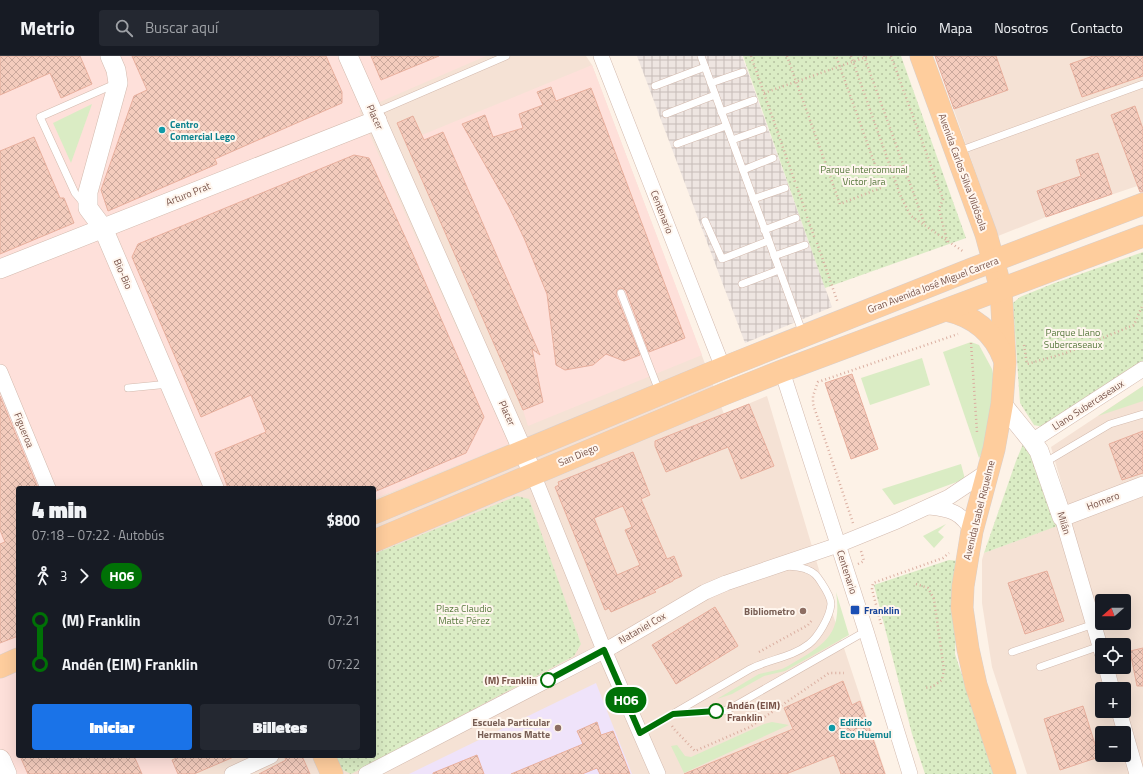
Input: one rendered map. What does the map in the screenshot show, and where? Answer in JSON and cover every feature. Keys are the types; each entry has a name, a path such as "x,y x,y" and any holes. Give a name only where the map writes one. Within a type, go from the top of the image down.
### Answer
{"main road":[{"name":"Avenida Carlos Silva Vildósola","path":"921,56 994,261 1001,290"},
{"name":"Gran Avenida José Miguel Carrera","path":"724,368 994,261 1143,204"},
{"path":"782,371 1143,236"},
{"name":"Avenida Isabel Riquelme","path":"1001,290 1005,362 1002,404 994,449 972,531 963,586 964,626 976,685 1005,774"},
{"path":"946,310 968,317 981,326 996,341 1005,362"},
{"path":"376,512 724,368"},
{"name":"San Diego","path":"376,540 782,371"},
{"path":"0,667 16,660"},
{"path":"325,758 332,774"},
{"path":"0,760 6,774"}],"street":[{"path":"88,208 88,192 118,83 116,70 110,56"},
{"name":"Placer","path":"348,56 533,474 604,650 658,774"},
{"name":"Centenario","path":"601,56 724,368"},
{"name":"Arturo Prat","path":"0,269 375,116"},
{"name":"Bio-Bio","path":"88,208 103,228 213,486"},
{"name":"Llano Subercaseaux","path":"1032,441 1143,369"},
{"name":"Centenario","path":"782,371 866,631 910,774"},
{"name":"Figueroa","path":"0,372 47,486"},
{"name":"Milán","path":"1002,404 1032,441 1044,463 1062,517 1098,638"},
{"name":"Nataniel Cox","path":"366,774 604,650 705,592 726,583 838,545 929,507 963,488 988,471"},
{"name":"Homero","path":"1062,517 1143,486"},
{"path":"929,507 943,508 953,511 961,517 972,531"},
{"path":"1121,718 1137,774"},
{"path":"232,774 267,758"}],"lane":[{"path":"375,116 506,56"},
{"path":"701,56 804,336"},
{"path":"655,86 705,67"},
{"path":"711,84 743,72"},
{"path":"88,208 75,194 40,117 118,83"},
{"path":"956,152 1143,84"},
{"path":"666,114 715,96"},
{"path":"721,112 754,100"},
{"path":"677,144 726,126"},
{"path":"732,140 763,129"},
{"path":"743,170 773,158"},
{"path":"754,200 785,188"},
{"path":"764,230 796,218"},
{"path":"705,221 722,258 768,241"},
{"path":"774,256 805,245"},
{"path":"742,284 779,270"},
{"path":"621,293 661,394"},
{"path":"128,388 170,384"},
{"path":"1044,463 1110,424 1143,414"},
{"path":"640,733 754,667 786,657 800,650 810,643 819,633 831,604 826,589 818,577 809,570 781,565"},
{"path":"1012,652 1094,624"},
{"path":"673,714 724,711 731,708 866,631"},
{"path":"1040,667 1095,651"}],"path":[{"path":"786,56 840,204 883,187 836,56"},
{"path":"851,56 901,197 912,216 964,253"},
{"path":"764,93 869,56"},
{"path":"891,56 943,199 938,209 948,243"},
{"path":"864,57 925,226"},
{"path":"1023,340 1027,364 1066,353 1134,325 1143,304"},
{"path":"916,584 928,588 934,599 944,670 942,680 932,687 924,688"}],"shaded area":[{"path":"0,56 586,56 592,65 724,414 767,396 828,600 886,774 0,774"},
{"path":"0,56 486,56 359,111 509,444 376,498 376,486 16,486 16,758 170,758 172,760 178,774 0,774"},
{"path":"637,56 742,56 832,307 745,343"},
{"path":"935,56 1143,56 1143,184 1046,217 998,236"},
{"path":"592,65 702,355 528,426 523,410 405,142"},
{"path":"1143,386 1143,774 1027,774 992,667 982,603 982,560 984,553 1072,520 1051,447"},
{"name":"Escuela Particular Hermanos Matte","path":"596,683 632,774 409,774"}],"green space":[{"name":"Parque Intercomunal Victor Jara","path":"743,56 901,56 966,238 825,288"},
{"path":"92,104 71,163 53,123"},
{"name":"Parque Llano Subercaseaux","path":"1143,252 1143,361 1043,427 1034,425 1020,403 1013,303 1020,297 1052,284"},
{"path":"971,342 979,345 992,369 995,383 985,447 979,458 943,352"},
{"path":"922,358 930,385 870,405 861,378"},
{"path":"1143,386 1143,401 1098,416"},
{"path":"1026,437 1060,525 984,553 1016,461"},
{"path":"961,464 965,479 894,505 882,489"},
{"name":"Plaza Claudio Matte Pérez","path":"517,496 529,499 581,644 574,656 351,774 341,769 337,758 376,758 376,553"},
{"path":"946,524 938,532 944,537 934,548 923,536"},
{"path":"949,560 959,561 955,654 994,774 925,774 912,734 874,585"},
{"path":"836,592 849,635 785,671 764,676 732,694 717,699 759,674 782,669 788,666 820,645 833,629 837,607"},
{"path":"772,722 789,725 684,773 671,746 677,745 685,756 691,757 764,724"}],"building":[{"path":"0,56 80,56 92,84 61,98 50,73 0,95"},
{"path":"132,56 326,56 342,92 342,103 215,159 217,164 108,211 101,190 134,96 147,90"},
{"path":"371,56 439,56 381,80"},
{"path":"935,56 996,56 1008,90 954,109"},
{"path":"1093,56 1143,56 1143,76 1082,97 1070,64"},
{"path":"551,87 556,101 591,88 685,338 649,352 626,291 620,288 617,290 616,295 640,355 624,361 606,354 593,365 565,370 556,365 547,294 524,238 509,207 462,124 485,115 493,137 523,128 519,114 543,105 537,92"},
{"path":"1135,106 1143,129 1143,192 1140,192 1111,115"},
{"path":"413,116 424,140 443,132 540,355 532,349 543,402 523,410 397,123"},
{"path":"34,137 60,198 64,198 74,223 0,254 0,151"},
{"path":"1098,153 1112,194 1046,217 1037,191 1081,176 1076,160"},
{"path":"354,155 369,158 484,417 466,453 376,491 376,486 227,486 215,453 266,432 251,395 201,417 132,257 138,244"},
{"path":"852,374 878,449 851,459 825,383"},
{"path":"0,396 37,486 16,486 16,637 0,643 0,544 5,542 0,530"},
{"path":"749,404 774,466 741,479 728,447 666,472 655,446 655,441"},
{"path":"1143,431 1143,473 1122,480 1109,444"},
{"path":"633,452 650,495 641,499 667,559 674,556 682,576 654,590 656,592 611,612 609,608 605,610 555,487 559,485 558,482","holes":["623,506 632,527 625,530 640,565 617,575 594,518"]},
{"path":"1047,571 1064,621 1025,634 1008,583"},
{"path":"715,607 738,646 676,684 652,645"},
{"path":"1143,648 1143,686 1137,686 1131,651"},
{"name":"Edificio Eco Huemul","path":"843,681 852,705 860,701 885,774 841,774 834,755 786,774 684,774 793,729 784,708"},
{"path":"1083,706 1095,744 1095,758 1060,770 1044,719"},
{"path":"597,722 601,735 613,731 630,774 600,774 597,768 582,774 511,774 583,744 577,731"},
{"path":"477,755 484,774 433,774 433,773"},
{"path":"21,758 135,758 142,774 28,774"},
{"path":"176,758 231,758 194,774 178,774 172,760"},
{"path":"285,758 303,758 310,774 259,774 286,760"}],"bus line":[{"name":"H06","path":"548,680 604,650 640,733 673,714 716,711"}],"place":[{"name":"Centro Comercial Lego","path":"162,130"},
{"name":"Franklin","path":"855,610"},
{"name":"Bibliometro","path":"803,611"},
{"name":"(M) Franklin","path":"548,680"},
{"name":"Andén (EIM) Franklin","path":"716,711"},
{"name":"Escuela Particular Hermanos Matte","path":"558,728"},
{"name":"Edificio Eco Huemul","path":"832,728"}]}
